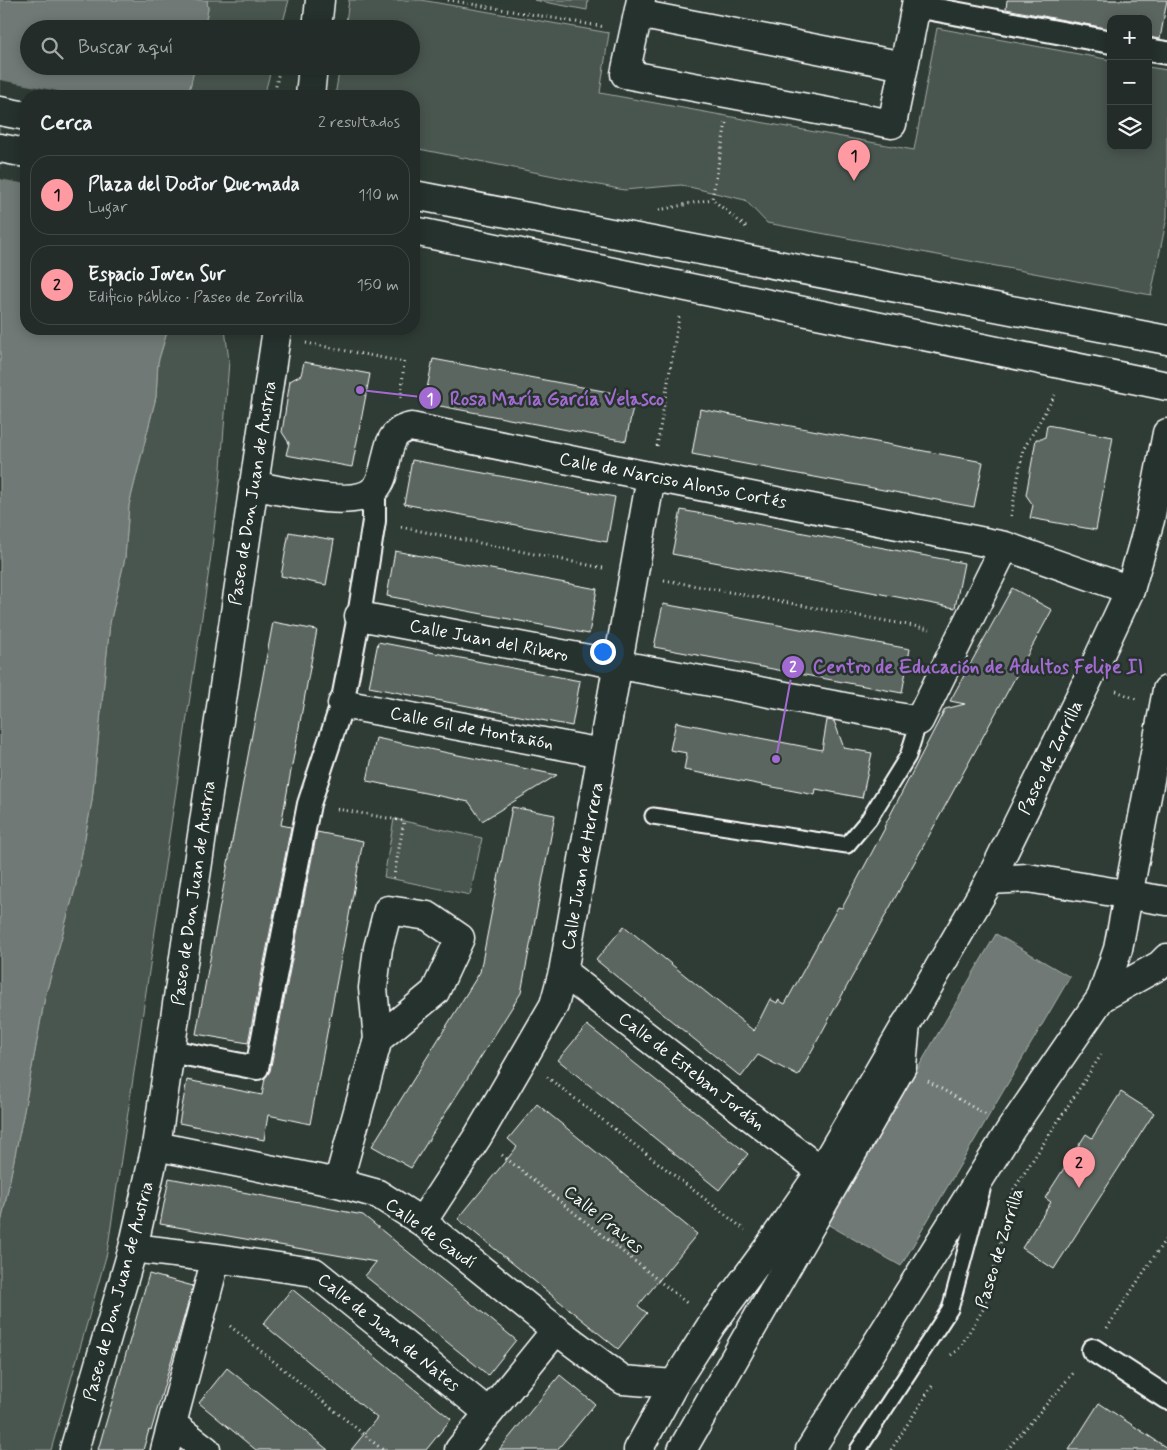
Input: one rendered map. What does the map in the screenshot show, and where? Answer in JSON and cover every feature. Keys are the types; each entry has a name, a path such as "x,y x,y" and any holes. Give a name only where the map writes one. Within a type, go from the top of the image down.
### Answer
{"street":[{"path":"318,20 320,0"},
{"path":"904,66 638,15 625,74 892,124 904,66 917,3 1107,41"},
{"path":"1152,51 1167,53"},
{"path":"311,90 312,75"},
{"path":"0,111 20,115"},
{"path":"0,148 20,153"},
{"path":"420,195 1167,340"},
{"path":"420,232 1167,386"},
{"name":"Paseo de Don Juan de Austria","path":"74,1450 133,1248 156,1146 276,335"},
{"name":"Calle de Narciso Alonso Cortés","path":"399,431 411,427 425,429 1005,546 1130,590"},
{"path":"170,1051 257,1068 309,804 342,704 359,616 374,521 374,491 382,477 392,440 399,431"},
{"name":"Paseo de Zorrilla","path":"638,1448 674,1384 712,1324 768,1248 821,1171 990,880 1130,590 1150,520 1167,433"},
{"name":"Calle Juan de Herrera","path":"422,1222 478,1136 554,1006 564,972 651,476"},
{"path":"253,485 334,500 352,499 374,491"},
{"path":"919,721 960,634 1005,546"},
{"name":"Calle Juan del Ribero","path":"359,616 919,721"},
{"name":"Paseo de Zorrilla","path":"810,1450 989,1164 1101,998 1118,949 1165,700"},
{"name":"Calle Gil de Hontañón","path":"342,704 602,753"},
{"path":"990,880 1028,878 1167,902"},
{"path":"338,1183 378,1039 373,988 378,948 388,910 428,916 460,938 434,992 378,1039"},
{"path":"1101,998 1164,964"},
{"name":"Calle de Esteban Jordán","path":"564,972 821,1171"},
{"name":"Paseo de Zorrilla","path":"682,1450 902,1066 906,1024"},
{"name":"Calle de Gaudí","path":"156,1146 338,1183 378,1194 422,1222 556,1330 623,1380 674,1384"},
{"name":"Calle de Juan de Nates","path":"133,1248 314,1272 489,1413"},
{"path":"165,1450 216,1258"},
{"path":"459,1450 556,1330"},
{"path":"1093,1350 1167,1398"},
{"path":"172,1424 206,1450"}],"lane":[{"path":"653,816 847,845 868,819 908,756 919,721"},
{"name":"Paseo de Zorrilla","path":"858,1450 950,1309 989,1164"}],"path":[{"path":"448,0 638,15"},
{"path":"275,90 278,75"},
{"path":"732,95 712,199 752,231"},
{"path":"651,476 684,287"},
{"path":"285,335 404,362 399,431"},
{"path":"1005,546 1023,450 1071,366"},
{"path":"374,521 634,575 960,634"},
{"path":"1088,680 1165,700"},
{"path":"309,804 404,821 388,910"},
{"name":"Paseo de Zorrilla","path":"947,1362 952,1353 958,1350 984,1308 1014,1189 1105,1049"},
{"path":"522,1058 768,1248"},
{"path":"923,1078 988,1116"},
{"name":"Calle Praves","path":"478,1136 712,1324"},
{"path":"203,1305 383,1450"},
{"path":"892,1450 937,1378"}],"shaded area":[{"path":"0,0 207,0 208,9 206,20 20,20 20,75 193,75 189,90 20,90 20,335 166,335 158,362 156,397 129,505 125,558 110,623 92,801 75,889 45,997 0,1228"},
{"path":"207,0 289,0 283,20 206,20 208,9"},
{"path":"349,0 421,0 609,33 600,93 914,150 937,28 1107,59 1107,150 1152,150 1152,68 1167,70 1167,217 1151,295 767,223 745,200 681,185 624,190 420,149 420,90 336,90 338,75 420,75 420,20 346,20"},
{"path":"534,0 588,0 587,10"},
{"path":"193,75 270,75 266,90 189,90"},
{"path":"166,335 226,335 229,361 220,481 210,563 107,1253 51,1450 0,1450 0,1228 45,997 75,889 92,801 110,623 125,558 129,505 156,397 158,362"},
{"path":"394,819 482,838 470,895 384,877"},
{"path":"996,934 1070,977 901,1266 827,1224"}],"pier":[{"path":"0,80 52,90 20,90 20,183 0,179"}],"building":[{"path":"1007,0 1167,0 1160,39 1152,38 1152,15 1107,15 1107,28 1006,9"},
{"path":"433,359 635,397 626,441 424,403"},
{"path":"304,362 370,374 352,467 286,455 289,443 282,432 290,381 301,375"},
{"path":"700,409 983,462 974,507 692,454"},
{"path":"1047,425 1113,437 1096,530 1030,518 1033,505 1026,495 1036,439 1045,437"},
{"path":"412,460 615,497 607,542 404,504"},
{"path":"681,510 964,563 955,608 672,554"},
{"path":"289,532 334,540 326,585 281,576"},
{"path":"395,551 597,589 589,634 387,596"},
{"path":"1012,588 1052,610 798,1076 758,1055 741,1077 596,960 624,926 754,1031 770,999 777,1003 778,1000 785,1004 838,907 842,908 945,709 965,704 950,701"},
{"path":"663,604 910,649 902,693 654,647"},
{"path":"273,622 317,630 281,825 291,827 248,1043 196,1034"},
{"path":"378,642 580,681 572,726 369,687"},
{"path":"827,720 834,721 844,748 872,753 862,798 816,789 815,795 684,770 687,753 670,750 676,722 822,750"},
{"path":"376,738 557,775 482,821 469,802 367,781"},
{"path":"512,807 555,815 521,993 411,1168 372,1146 480,972"},
{"path":"317,832 363,841 310,1124 268,1115 264,1140 179,1123 187,1080 262,1095 265,1078 270,1071"},
{"path":"587,1025 748,1154 719,1190 558,1060"},
{"path":"1121,1092 1154,1113 1054,1269 1022,1248 1051,1202 1045,1198 1086,1134 1092,1138"},
{"path":"537,1104 697,1234 638,1306 647,1313 618,1349 458,1219 517,1147 508,1139"},
{"path":"169,1178 363,1215 516,1340 488,1375 365,1276 376,1262 160,1224"},
{"path":"149,1274 193,1286 151,1431 149,1430 143,1450 98,1450"},
{"path":"292,1289 451,1419 426,1450 351,1450 377,1418 263,1324"},
{"path":"227,1368 328,1450 256,1450 199,1403"},
{"path":"560,1375 595,1404 557,1450 499,1450"},
{"path":"1099,1403 1167,1448 1167,1450 1069,1450"}],"place":[{"name":"Plaza del Doctor Quemada","path":"854,181"},
{"name":"Rosa María García Velasco","path":"360,390"},
{"name":"Centro de Educación de Adultos Felipe II","path":"776,759"},
{"name":"Espacio Joven Sur","path":"1079,1188"}]}
